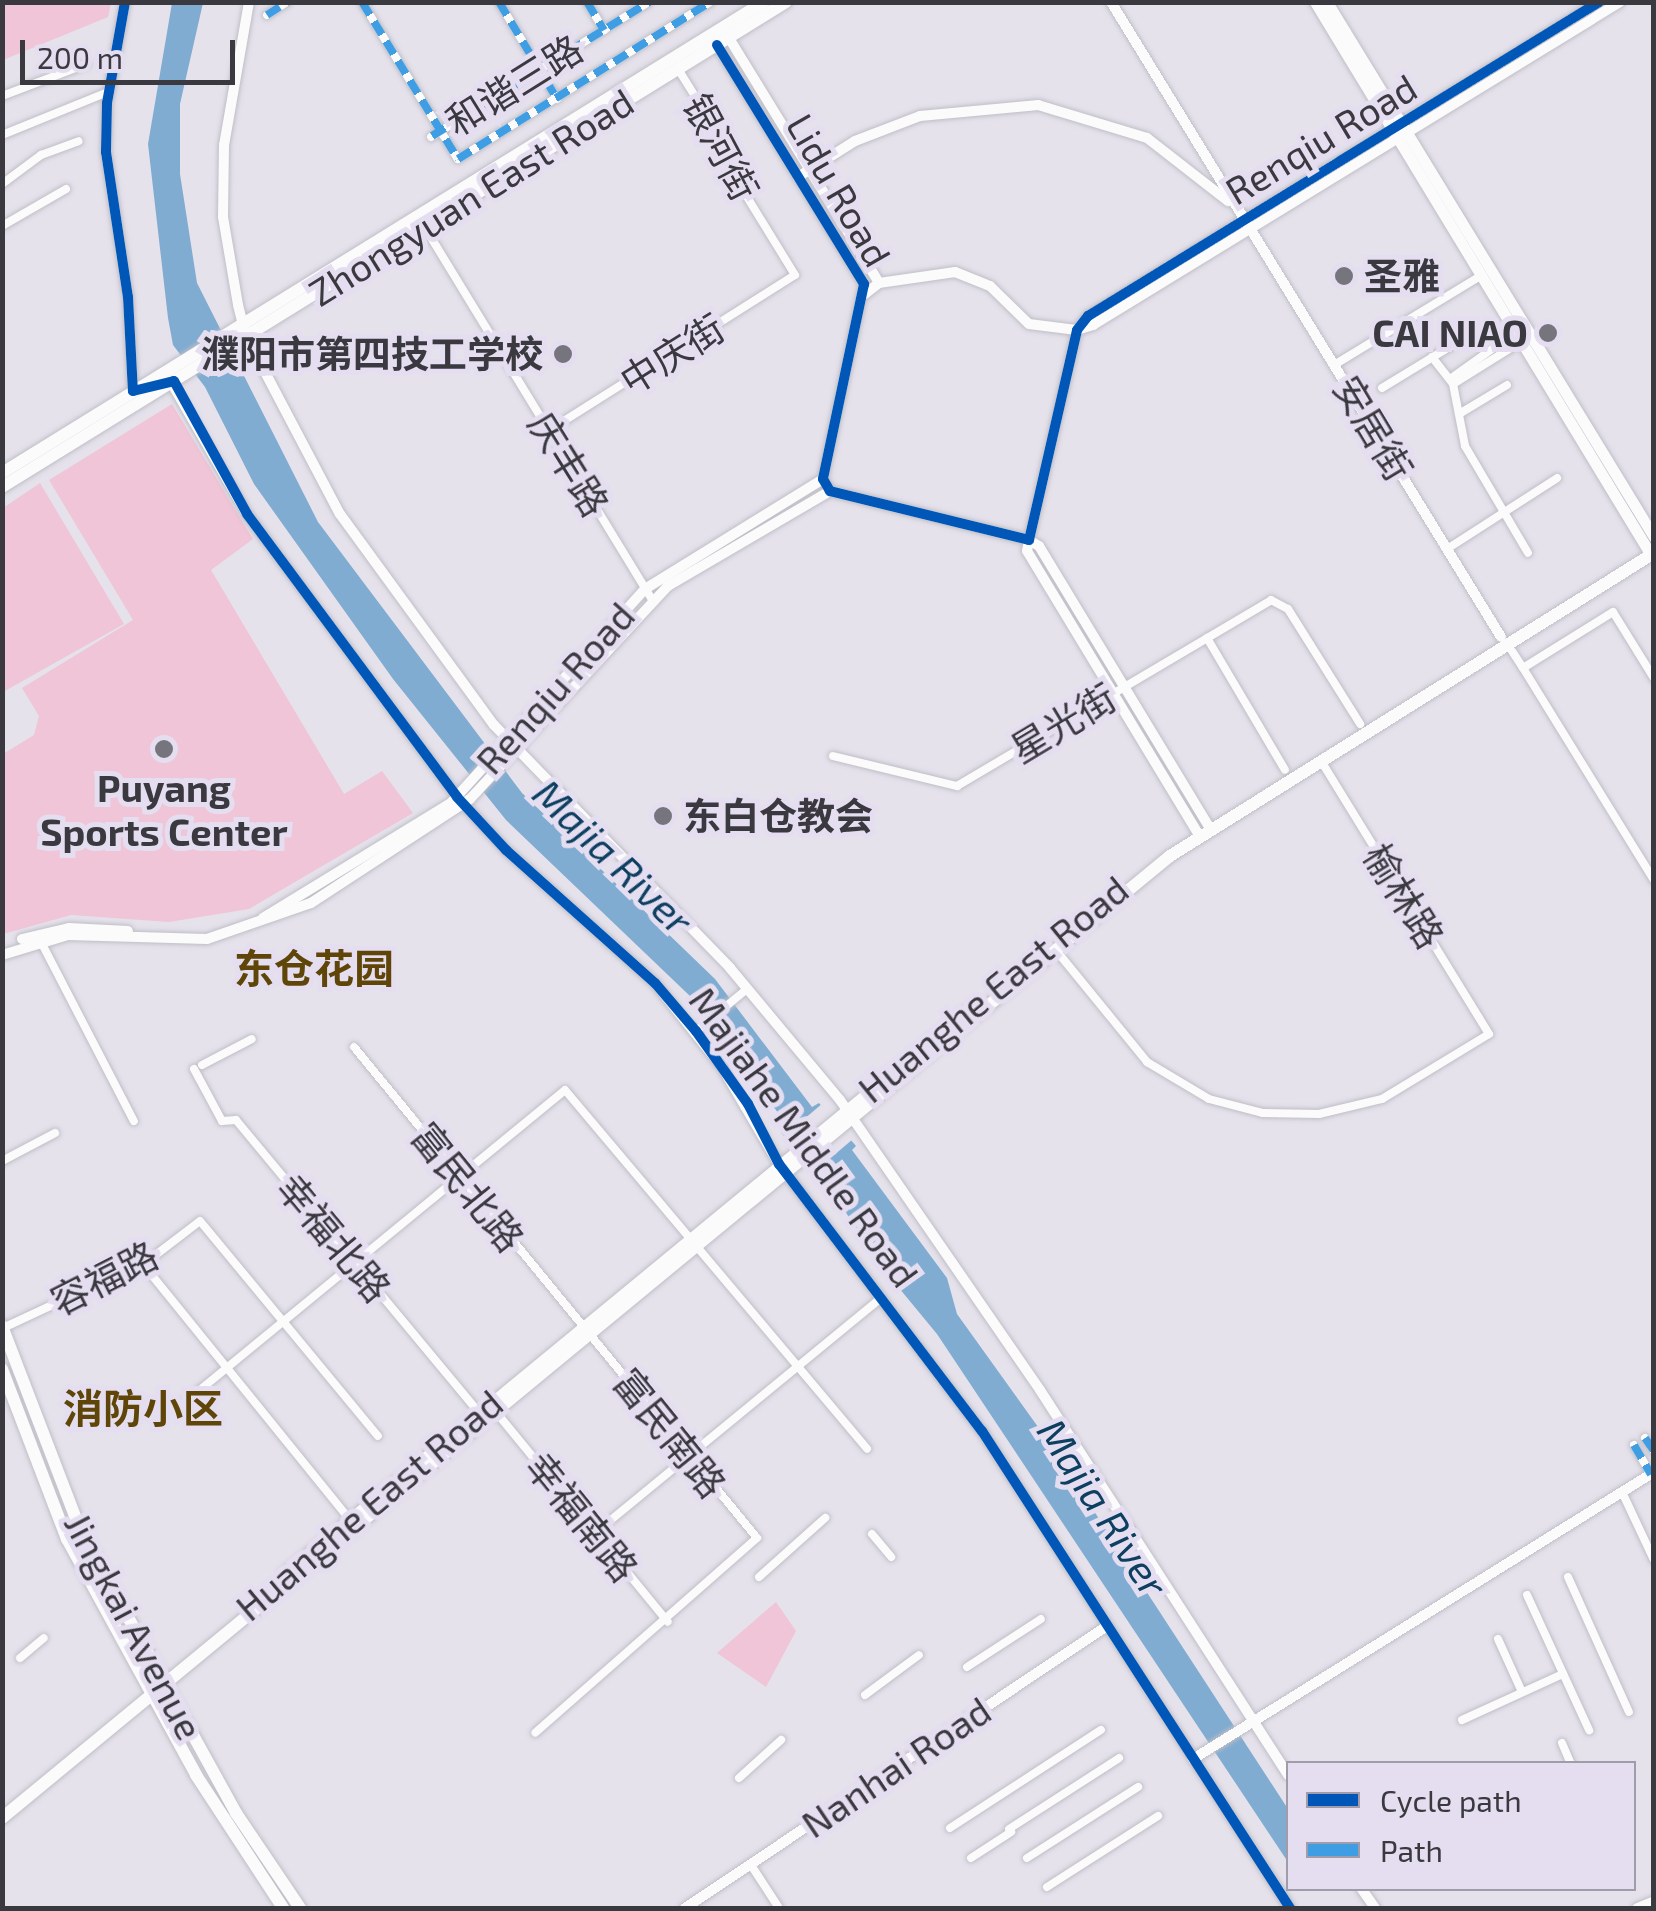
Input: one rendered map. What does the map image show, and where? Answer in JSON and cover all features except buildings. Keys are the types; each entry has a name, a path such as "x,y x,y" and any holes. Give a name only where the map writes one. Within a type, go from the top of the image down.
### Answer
{"main road":[{"name":"Zhongyuan East Road","path":"2,472 228,340 764,2"},
{"name":"Zhongyuan East Road","path":"245,329 424,226 786,2"},
{"path":"1315,2 1400,132 1652,549"},
{"path":"1327,2 1482,275 1652,549"},
{"name":"Zhongyuan East Road","path":"2,487 174,381 184,367"},
{"name":"Huanghe East Road","path":"149,1692 480,1413 586,1331 849,1112 1202,828 1285,770 1652,549"},
{"name":"Huanghe East Road","path":"849,1112 1056,950 1202,828 1652,549"},
{"name":"Jingkai Avenue","path":"3,1327 81,1532 161,1682 300,1908"},
{"name":"Huanghe East Road","path":"161,1682 496,1412 586,1331"},
{"name":"Jingkai Avenue","path":"2,1370 67,1539 149,1692 283,1908"},
{"path":"2,1807 149,1692"},
{"path":"2,1818 149,1692"},
{"path":"1637,1908 1654,1901"}],"street":[{"path":"125,2 108,92 106,152 128,296 134,392 174,381"},
{"name":"Majiahe Middle Road","path":"249,2 229,97 223,186 245,329 363,550 512,745 747,988 849,1112 1040,1390 1248,1723 1286,1773"},
{"path":"266,15 288,2"},
{"path":"362,2 458,159 710,2"},
{"path":"499,2 556,98"},
{"path":"588,2 604,30"},
{"name":"和谐三路","path":"430,137 649,2"},
{"name":"安居街","path":"1110,2 1501,637"},
{"name":"Renqiu Road","path":"1400,132 1599,2"},
{"name":"Renqiu Road","path":"1076,330 1620,2"},
{"name":"Lidu Road","path":"723,42 879,283 865,294 823,480"},
{"name":"Lidu Road","path":"723,42 865,294"},
{"path":"2,96 86,64"},
{"name":"银河街","path":"678,69 704,110 696,114 795,275"},
{"path":"3,133 108,92"},
{"path":"798,177 855,142 920,116 1038,106 1097,118 1165,147 1248,224"},
{"path":"2,184 42,156 79,141"},
{"path":"3,225 66,188"},
{"name":"庆丰路","path":"424,226 649,594"},
{"path":"879,283 955,272 990,286 1029,324 1076,330 1027,551 1112,693 1202,828"},
{"name":"中庆街","path":"548,431 795,275"},
{"path":"1334,365 1482,275"},
{"path":"1451,382 1519,337"},
{"path":"1382,388 1460,340"},
{"path":"1432,357 1451,382 1465,446 1528,553"},
{"name":"Majiahe Middle Road","path":"174,381 247,514 463,797 699,1029 748,1104 783,1168 982,1431 1290,1908"},
{"path":"1459,414 1507,385"},
{"path":"1447,549 1557,478"},
{"path":"823,480 830,491 1029,540 1039,546 1124,686 1202,828"},
{"name":"Renqiu Road","path":"2,951 40,940 93,934 178,942 259,926 311,903 463,797 649,594 823,480"},
{"name":"Renqiu Road","path":"649,594 830,491"},
{"name":"星光街","path":"833,756 950,788 1207,638 1281,600 1360,724"},
{"path":"1523,668 1613,612 1654,678"},
{"path":"1207,638 1285,770"},
{"path":"1512,651 1654,880"},
{"name":"榆林路","path":"1056,950 1147,1062 1209,1099 1263,1113 1319,1114 1382,1099 1489,1034 1320,758"},
{"name":"Renqiu Road","path":"2,951 68,928 178,935 255,920 307,896 463,797"},
{"path":"40,940 134,1121"},
{"path":"699,1029 747,988"},
{"name":"幸福北路","path":"252,1039 198,1067 222,1122 236,1120 480,1413"},
{"name":"富民北路","path":"354,1047 586,1331"},
{"path":"184,1404 565,1090 867,1450"},
{"path":"2,1161 54,1133"},
{"name":"容福路","path":"3,1327 142,1263 200,1222 283,1322"},
{"path":"142,1263 350,1520"},
{"path":"595,1533 881,1298"},
{"path":"283,1322 378,1436"},
{"name":"富民南路","path":"586,1331 757,1538 668,1622"},
{"name":"幸福南路","path":"496,1412 668,1622"},
{"path":"1645,1438 1654,1451"},
{"path":"1193,1759 1652,1473 1634,1445"},
{"path":"1622,1492 1654,1560"},
{"path":"759,1577 825,1518"},
{"path":"872,1534 891,1557"},
{"path":"1568,1577 1630,1712"},
{"path":"1527,1595 1589,1730"},
{"path":"967,1667 1041,1619"},
{"path":"535,1733 668,1622"},
{"name":"Nanhai Road","path":"685,1908 1107,1626"},
{"path":"20,1658 44,1638"},
{"path":"1498,1640 1522,1692"},
{"path":"866,1695 920,1654"},
{"path":"1462,1720 1563,1674"},
{"path":"950,1828 1101,1730"},
{"path":"738,1778 781,1740"},
{"path":"1562,1743 1570,1761"},
{"path":"971,1858 1119,1758"},
{"path":"1028,1858 1138,1786"},
{"path":"1047,1887 1158,1816"},
{"path":"751,1864 780,1908"}],"shaded area":[{"path":"3,2 111,3 108,17 3,60"},
{"name":"Puyang Sports Center","path":"172,404 253,539 211,570 344,794 382,771 413,813 249,909 169,922 71,915 3,934 3,754 34,735 39,716 22,688 133,620 49,480"},
{"path":"40,483 124,624 3,692 3,508"},
{"path":"776,1602 796,1631 766,1687 717,1653"}],"water":[{"path":"172,3 203,3 180,104 180,174 197,283 318,522 522,793 715,979 812,1107 819,1103 856,1146 852,1150 947,1278 957,1314 1051,1445 1286,1806 1286,1859 937,1334 880,1265 819,1171 781,1133 788,1126 691,997 506,820 393,679 254,484 205,387 173,345 148,144"}],"pier":[{"path":"823,1103 853,1139 813,1173 783,1137"}],"marked path":[{"path":"267,15 287,2"},
{"path":"362,2 458,159 710,2"},
{"path":"499,2 557,99"},
{"path":"587,2 604,30"},
{"path":"432,136 649,2"},
{"path":"1645,1438 1654,1451"},
{"path":"1634,1445 1651,1474"}],"cycle path":[{"path":"125,2 107,103 106,152 128,297 133,391 174,381 247,514 457,797 506,850 655,983 696,1031 748,1104 779,1164 982,1431 1290,1908"},
{"path":"717,45 864,284 823,479 830,491 1029,540 1077,330 1088,316 1599,2"}],"place":[{"name":"圣雅","path":"1344,276"},
{"name":"CAI NIAO","path":"1548,333"},
{"name":"濮阳市第四技工学校","path":"563,354"},
{"name":"Puyang Sports Center","path":"164,749"},
{"name":"东白仓教会","path":"663,816"}],"district":[{"name":"东仓花园","path":"314,967"},
{"name":"消防小区","path":"143,1407"}],"water label":[{"name":"Majia River","path":"614,856"},
{"name":"Majia River","path":"1104,1507"}]}
